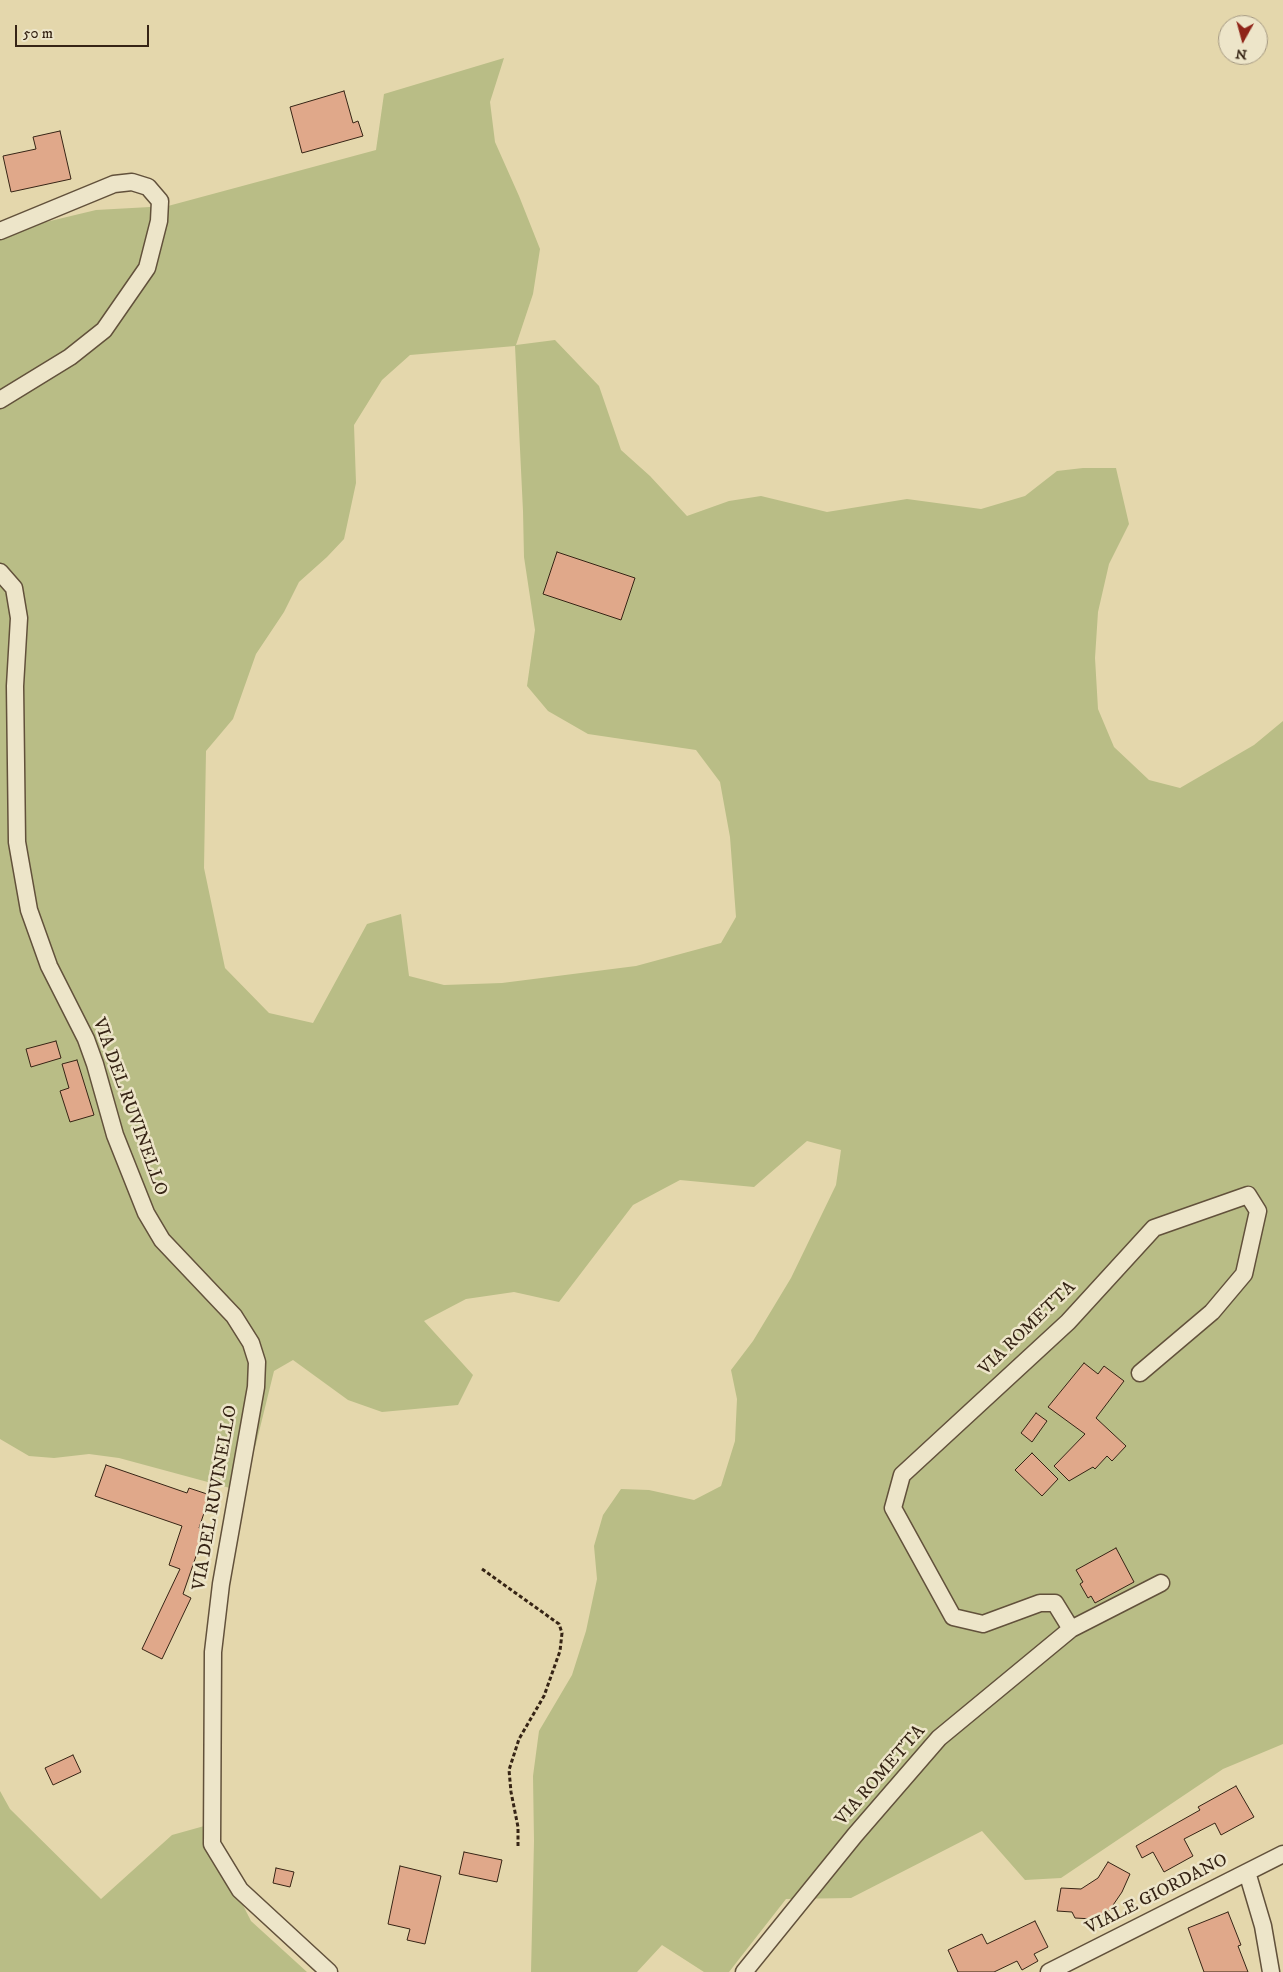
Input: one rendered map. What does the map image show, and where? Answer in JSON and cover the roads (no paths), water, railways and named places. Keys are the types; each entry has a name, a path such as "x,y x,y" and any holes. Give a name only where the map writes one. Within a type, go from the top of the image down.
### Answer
{"street":[{"path":"0,231 114,184 132,182 148,187 160,201 159,221 147,268 104,330 70,358 0,400"},
{"name":"VIA DEL RUVINELLO","path":"0,572 14,588 19,618 15,686 17,842 29,910 49,966 86,1039 115,1135 146,1212 162,1240 234,1316 251,1343 257,1362 256,1388 221,1584 213,1652 212,1844 240,1890 329,1972"},
{"name":"VIA ROMETTA","path":"1071,1629 1055,1604 1040,1603 983,1624 953,1617 893,1508 902,1475 1068,1322 1154,1228 1248,1195 1258,1212 1244,1274 1212,1312 1140,1373"},
{"name":"VIA ROMETTA","path":"744,1972 855,1835 939,1738 1071,1629 1161,1583"},
{"name":"VIALE GIORDANO","path":"1049,1972 1076,1965 1283,1854"},
{"path":"1247,1872 1263,1926 1271,1972"}]}
